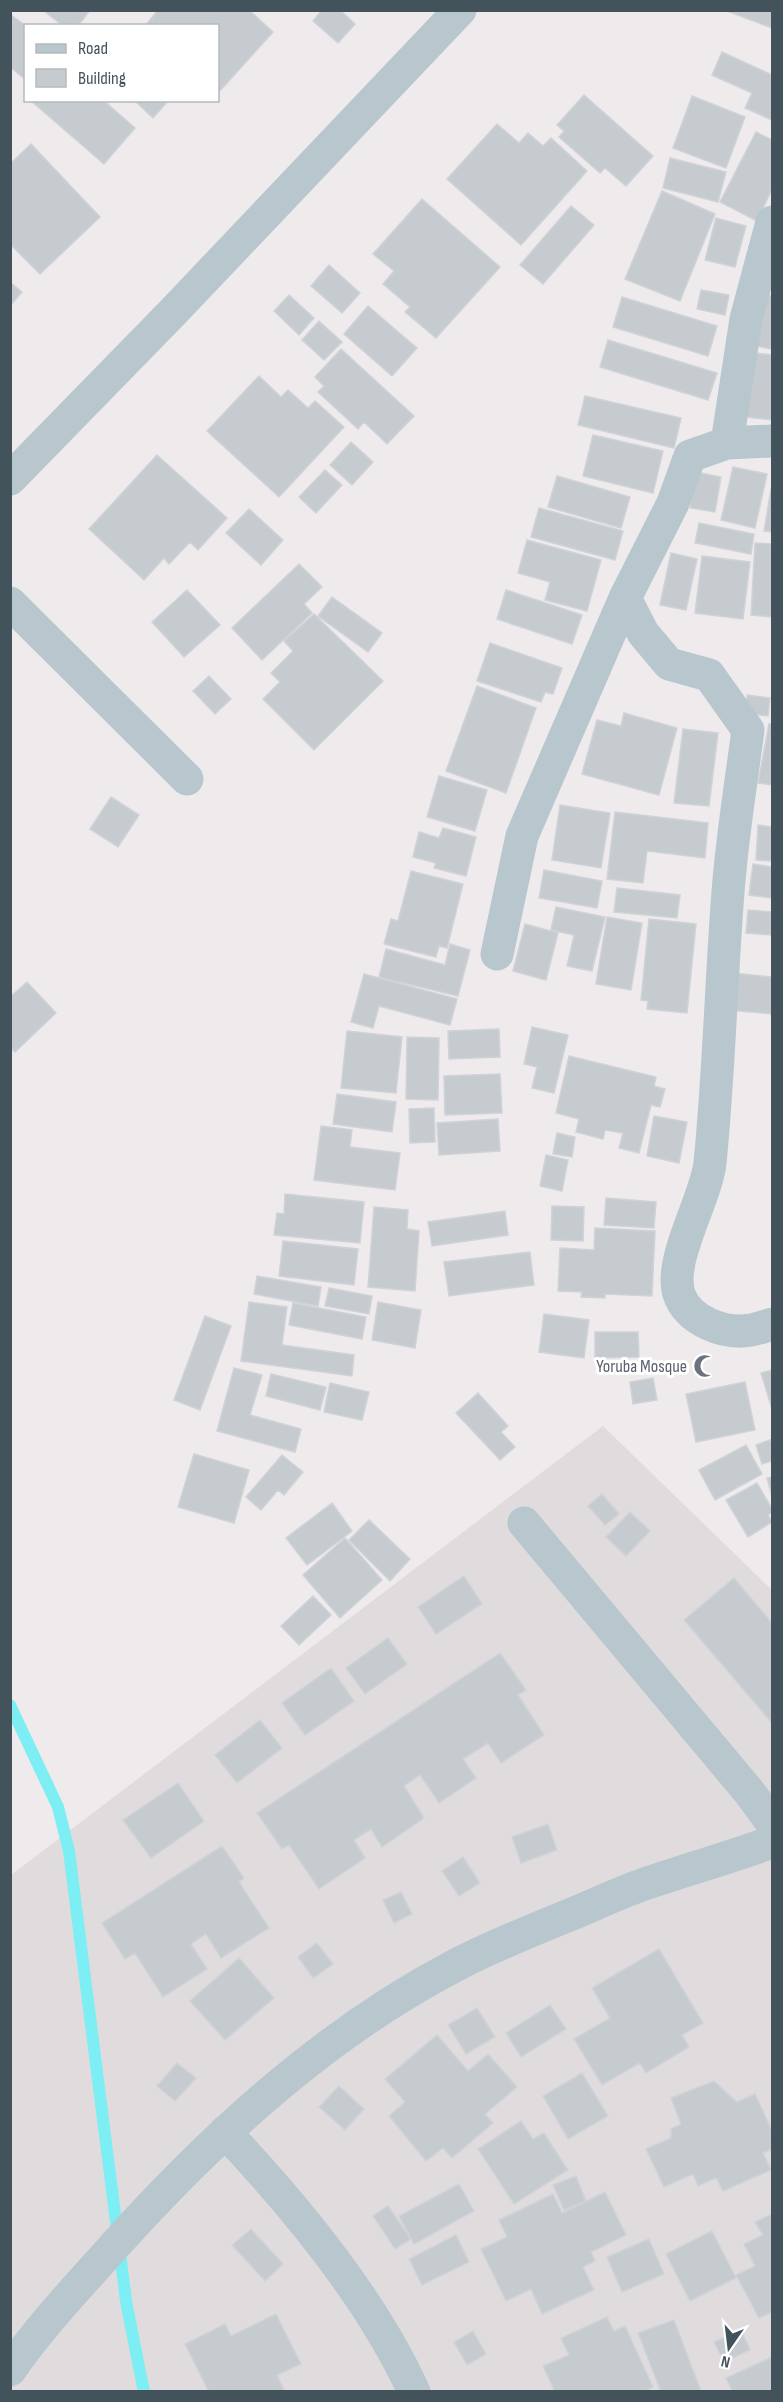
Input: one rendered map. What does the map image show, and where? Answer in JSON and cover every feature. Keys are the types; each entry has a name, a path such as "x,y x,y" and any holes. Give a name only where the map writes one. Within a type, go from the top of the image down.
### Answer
{"street":[{"path":"10,479 174,312 460,10"},
{"path":"727,443 746,318 772,222"},
{"path":"497,954 522,836 625,598 673,503 690,456 727,443 772,441"},
{"path":"625,598 643,633 669,664 709,675 748,730 728,890 710,1167 683,1252 677,1282 685,1307 700,1320 731,1331 750,1331 772,1324"},
{"path":"10,603 187,779"},
{"path":"524,1523 750,1793 772,1823"},
{"path":"10,2370 27,2346 131,2228 225,2132 338,2038 403,1994 513,1937 640,1886 722,1861 772,1842"},
{"path":"225,2132 269,2179 325,2248 404,2368 414,2391"}],"shaded area":[{"path":"603,1426 772,1590 772,2391 11,2392 11,1875"}],"building":[{"path":"43,10 90,10 80,24 60,24"},
{"path":"158,10 249,10 273,32 219,92 219,24 147,24"},
{"path":"322,10 340,10 355,24 338,43 313,21"},
{"path":"727,10 772,10 772,28 727,11"},
{"path":"10,14 24,24 24,78 10,67"},
{"path":"722,52 772,75 772,120 745,108 752,93 712,75"},
{"path":"584,95 653,156 626,186 605,168 600,173 559,137 564,131 557,125"},
{"path":"692,96 745,117 726,168 673,148"},
{"path":"32,102 105,102 135,128 104,164"},
{"path":"136,102 167,102 153,118"},
{"path":"497,124 519,143 528,133 543,146 551,138 587,171 521,245 447,179"},
{"path":"756,132 772,140 772,189 757,221 720,202"},
{"path":"31,144 100,217 40,274 10,244 10,164"},
{"path":"670,158 726,172 718,202 663,188"},
{"path":"662,191 715,214 680,301 625,279"},
{"path":"422,199 500,267 436,338 405,312 410,307 383,284 394,271 373,254"},
{"path":"571,206 594,225 543,284 520,265"},
{"path":"716,218 746,226 735,267 705,260"},
{"path":"329,265 360,293 342,313 311,286"},
{"path":"10,282 22,292 10,306"},
{"path":"701,290 729,295 725,315 697,309"},
{"path":"289,295 314,318 299,335 274,311"},
{"path":"762,295 772,296 772,349 755,346"},
{"path":"622,297 717,326 708,356 613,327"},
{"path":"368,306 417,348 392,376 344,334"},
{"path":"319,321 342,342 324,360 302,340"},
{"path":"608,340 717,373 708,400 600,367"},
{"path":"341,349 414,416 387,444 364,422 358,429 318,392 324,386 315,377"},
{"path":"755,353 772,355 772,420 746,417"},
{"path":"259,376 281,397 288,390 308,408 315,401 344,427 279,497 207,431"},
{"path":"585,396 681,418 674,448 578,425"},
{"path":"593,435 663,451 653,493 583,476"},
{"path":"351,442 373,462 352,485 330,465"},
{"path":"157,455 227,518 198,550 190,542 169,564 164,558 144,580 89,529"},
{"path":"733,467 767,474 755,528 721,520"},
{"path":"325,470 342,485 316,513 299,497"},
{"path":"696,472 721,477 715,512 690,508"},
{"path":"557,476 630,497 621,528 548,507"},
{"path":"772,489 772,532 764,531"},
{"path":"539,508 623,531 615,560 531,537"},
{"path":"249,509 283,540 261,565 226,533"},
{"path":"699,523 754,534 751,554 695,543"},
{"path":"527,540 601,560 587,611 545,600 550,582 518,573"},
{"path":"755,543 772,544 772,617 751,615"},
{"path":"671,553 697,559 686,610 660,605"},
{"path":"702,556 750,562 743,619 695,613"},
{"path":"299,564 322,587 304,604 312,613 262,660 232,628"},
{"path":"187,590 220,625 184,657 152,622"},
{"path":"506,590 582,615 572,644 497,619"},
{"path":"332,597 382,633 368,652 318,616"},
{"path":"314,614 383,681 314,750 263,699 280,682 271,673 293,651 284,641"},
{"path":"490,643 562,668 553,694 545,692 541,702 477,681"},
{"path":"209,676 231,699 215,714 193,691"},
{"path":"477,686 536,708 506,793 446,771"},
{"path":"747,695 770,698 768,716 746,713"},
{"path":"624,713 677,728 659,795 582,774 597,720 621,726"},
{"path":"769,724 772,724 772,785 758,783"},
{"path":"683,729 718,733 709,806 674,803"},
{"path":"439,776 487,790 475,831 427,817"},
{"path":"111,797 139,815 118,847 90,829"},
{"path":"560,805 610,813 601,868 552,860"},
{"path":"615,812 708,823 705,858 647,851 643,883 607,879"},
{"path":"758,825 772,827 772,861 756,860"},
{"path":"443,828 476,837 466,876 434,868 436,863 413,857 419,832 439,838"},
{"path":"753,864 772,867 772,898 749,895"},
{"path":"544,870 602,881 597,908 539,898"},
{"path":"411,871 463,884 447,948 439,946 436,957 384,944 391,919 398,921"},
{"path":"617,888 680,895 677,918 614,912"},
{"path":"556,907 605,917 592,971 567,966 574,935 551,930"},
{"path":"748,910 772,912 772,935 746,933"},
{"path":"607,917 642,923 631,990 596,984"},
{"path":"649,919 696,924 687,1013 647,1009 648,1001 641,1000"},
{"path":"525,924 558,933 546,980 513,971"},
{"path":"450,944 470,950 458,996 379,977 386,949 445,965"},
{"path":"734,973 772,977 772,1014 730,1010"},
{"path":"364,974 457,999 450,1025 379,1006 373,1028 351,1022"},
{"path":"27,982 56,1013 15,1052 10,1047 10,997"},
{"path":"532,1027 568,1035 554,1093 532,1088 537,1067 524,1064"},
{"path":"499,1029 500,1057 449,1059 448,1031"},
{"path":"347,1031 402,1037 396,1093 341,1088"},
{"path":"407,1037 439,1038 438,1100 406,1099"},
{"path":"569,1056 656,1077 654,1086 665,1089 660,1107 651,1105 639,1153 619,1148 623,1133 605,1130 603,1139 576,1132 579,1119 556,1113"},
{"path":"500,1074 502,1113 445,1115 444,1076"},
{"path":"337,1094 396,1102 392,1132 333,1124"},
{"path":"434,1108 435,1142 410,1143 409,1109"},
{"path":"654,1116 687,1122 679,1163 647,1156"},
{"path":"498,1119 500,1151 439,1155 437,1123"},
{"path":"321,1126 352,1130 350,1147 400,1153 395,1190 314,1180"},
{"path":"557,1133 575,1137 572,1157 553,1154"},
{"path":"546,1155 568,1160 562,1191 540,1186"},
{"path":"285,1194 364,1202 360,1243 274,1235 277,1213 284,1214"},
{"path":"606,1198 656,1202 654,1228 604,1225"},
{"path":"552,1206 584,1207 583,1241 551,1240"},
{"path":"374,1207 408,1210 407,1229 419,1231 415,1291 368,1287"},
{"path":"505,1211 508,1235 432,1246 428,1222"},
{"path":"595,1228 655,1231 652,1296 605,1294 605,1298 581,1297 582,1292 558,1291 560,1248 594,1250"},
{"path":"283,1241 358,1249 354,1285 279,1276"},
{"path":"530,1252 534,1285 449,1296 444,1262"},
{"path":"257,1276 321,1287 318,1306 254,1294"},
{"path":"329,1288 372,1296 369,1314 325,1306"},
{"path":"249,1302 287,1307 282,1345 354,1355 352,1376 241,1361"},
{"path":"378,1302 421,1310 415,1348 372,1340"},
{"path":"293,1303 366,1317 362,1339 289,1325"},
{"path":"544,1314 589,1320 584,1358 539,1352"},
{"path":"205,1316 231,1326 200,1410 174,1400"},
{"path":"595,1332 638,1332 639,1357 595,1358"},
{"path":"234,1368 262,1375 250,1415 301,1429 295,1452 217,1431"},
{"path":"772,1370 772,1409 761,1373"},
{"path":"271,1374 326,1387 320,1410 266,1396"},
{"path":"653,1378 657,1400 633,1404 630,1382"},
{"path":"745,1382 755,1430 696,1442 686,1394"},
{"path":"330,1383 369,1392 362,1420 324,1412"},
{"path":"478,1393 508,1426 501,1432 515,1447 500,1460 456,1413"},
{"path":"772,1439 772,1461 762,1464 756,1445"},
{"path":"746,1445 762,1474 715,1500 699,1470"},
{"path":"194,1454 249,1470 234,1523 178,1507"},
{"path":"282,1455 303,1472 284,1495 278,1490 261,1510 246,1497"},
{"path":"772,1477 772,1496 767,1478"},
{"path":"757,1483 772,1509 768,1515 772,1522 748,1537 726,1500"},
{"path":"602,1494 619,1514 605,1525 588,1506"},
{"path":"332,1503 352,1531 307,1565 286,1538"},
{"path":"630,1512 650,1531 626,1556 606,1537"},
{"path":"369,1520 410,1559 390,1581 349,1540"},
{"path":"345,1538 382,1580 340,1618 303,1575"},
{"path":"464,1576 482,1604 436,1634 418,1607"},
{"path":"734,1578 772,1623 772,1723 684,1620"},
{"path":"313,1596 331,1615 299,1645 281,1626"},
{"path":"388,1638 407,1664 365,1694 346,1668"},
{"path":"500,1653 526,1690 518,1695 544,1735 501,1763 488,1743 463,1759 476,1778 439,1803 420,1775 404,1786 424,1818 382,1847 371,1829 354,1840 365,1858 319,1889 289,1845 282,1849 257,1813"},
{"path":"331,1668 354,1701 305,1735 282,1703"},
{"path":"260,1720 282,1748 237,1783 215,1755"},
{"path":"178,1783 204,1821 151,1858 123,1820"},
{"path":"548,1824 557,1850 521,1863 512,1837"},
{"path":"222,1846 244,1878 239,1882 269,1928 221,1958 206,1934 191,1944 207,1969 163,1997 135,1953 125,1959 102,1923"},
{"path":"463,1857 480,1883 459,1896 442,1871"},
{"path":"401,1892 412,1914 394,1923 383,1900"},
{"path":"317,1943 333,1964 313,1978 298,1957"},
{"path":"659,1949 703,2023 682,2035 689,2047 646,2073 640,2063 602,2085 574,2039 610,2018 592,1988"},
{"path":"239,1958 274,1998 225,2040 190,2001"},
{"path":"550,2005 566,2029 521,2057 506,2033"},
{"path":"477,2008 495,2037 466,2054 448,2025"},
{"path":"437,2035 468,2071 488,2054 517,2087 485,2114 493,2123 452,2158 443,2148 426,2161 389,2116 405,2102 385,2079"},
{"path":"177,2063 196,2078 175,2101 157,2086"},
{"path":"582,2073 608,2116 568,2139 543,2096"},
{"path":"714,2081 737,2102 755,2094 772,2131 772,2149 763,2153 771,2170 723,2191 716,2178 698,2186 693,2174 664,2187 646,2149 671,2138 671,2129 681,2124 671,2098"},
{"path":"339,2086 364,2109 345,2130 319,2107"},
{"path":"521,2121 533,2139 544,2133 568,2170 514,2204 478,2149"},
{"path":"576,2176 586,2201 564,2210 553,2185"},
{"path":"459,2184 474,2211 414,2244 399,2216"},
{"path":"605,2192 626,2235 591,2252 595,2261 583,2267 594,2290 542,2314 531,2289 506,2301 481,2249 507,2237 499,2220 553,2194 562,2213"},
{"path":"388,2206 411,2239 395,2249 373,2216"},
{"path":"772,2214 772,2312 759,2318 736,2275 755,2266 744,2244 763,2235 755,2222"},
{"path":"251,2229 283,2264 265,2281 232,2245"},
{"path":"712,2231 736,2278 690,2301 666,2254"},
{"path":"456,2235 469,2262 422,2285 409,2259"},
{"path":"649,2239 664,2274 622,2292 607,2257"},
{"path":"276,2314 301,2364 277,2375 285,2392 209,2392 185,2344 225,2324 231,2336"},
{"path":"607,2317 614,2331 625,2326 653,2387 644,2392 555,2392 543,2366 569,2355 561,2338"},
{"path":"674,2320 701,2391 661,2392 638,2333"},
{"path":"741,2330 750,2350 724,2362 714,2342"},
{"path":"473,2331 486,2354 467,2365 454,2342"},
{"path":"772,2357 772,2392 733,2392 726,2378"}],"waterway":[{"path":"10,1705 58,1807 69,1851 126,2301 144,2392"}],"place":[{"name":"Yoruba Mosque","path":"705,1366"}]}
